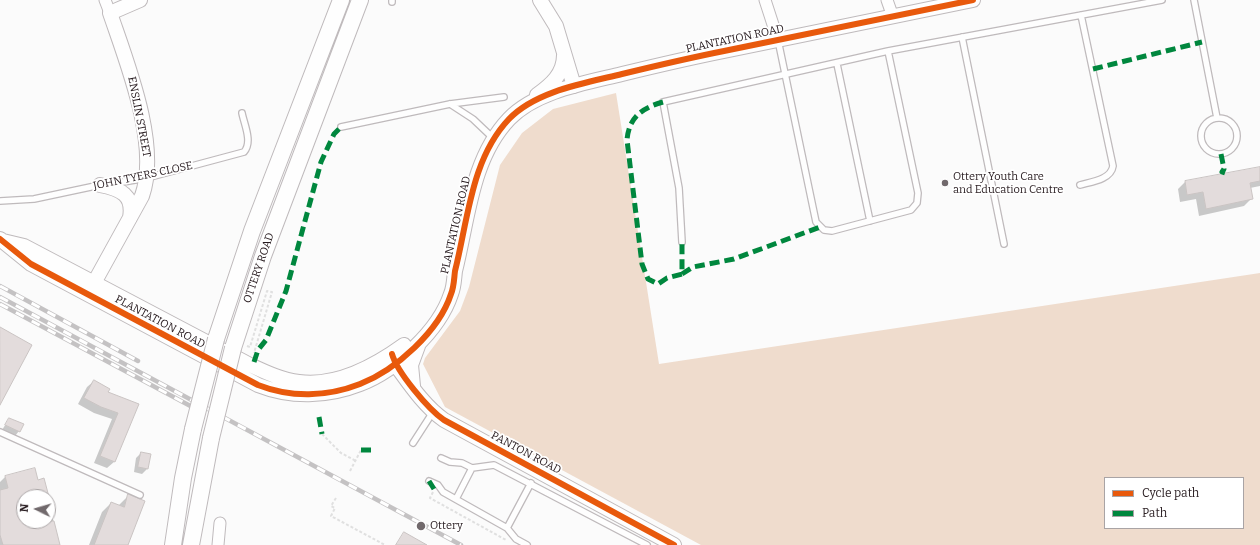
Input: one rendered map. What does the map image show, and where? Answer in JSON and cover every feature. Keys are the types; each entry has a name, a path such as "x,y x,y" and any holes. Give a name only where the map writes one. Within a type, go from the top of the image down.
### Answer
{"main road":[{"name":"OTTERY ROAD","path":"173,545 183,478 193,429 216,339 252,232 340,0"},
{"name":"OTTERY ROAD","path":"191,545 211,438 240,347 263,256 360,0"}],"street":[{"path":"108,7 140,0"},
{"path":"540,0 556,26 574,86"},
{"path":"765,0 778,40"},
{"path":"888,0 893,16"},
{"name":"PLANTATION ROAD","path":"393,359 421,340 447,304 452,292 455,273 479,171 494,138 509,119 528,103 574,86 669,63 973,0"},
{"name":"ENSLIN STREET","path":"90,289 142,196 147,178 147,149 134,82 108,7"},
{"path":"528,103 556,79 564,63 564,50"},
{"path":"100,185 116,190 128,197 131,204 130,218"},
{"name":"PLANTATION ROAD","path":"1,240 15,253 31,264 90,289 247,380 267,389 308,394 349,388 373,379 393,359 433,313 455,273"},
{"path":"413,386 411,365 415,351 421,340"},
{"name":"PANTON ROAD","path":"393,359 433,412 444,420 674,545"},
{"path":"218,545 220,523"}],"lane":[{"path":"682,242 679,188 663,102 785,74 837,64 888,51 1162,0"},
{"path":"1194,0 1217,118"},
{"path":"1080,185 1106,176 1110,173 1113,166 1081,15"},
{"path":"962,37 1004,244"},
{"path":"778,40 816,222 824,230 832,231 911,210 915,206 918,198 888,51"},
{"path":"837,64 870,221"},
{"path":"341,127 450,104 504,97"},
{"path":"450,104 473,119 494,138"},
{"name":"JOHN TYERS CLOSE","path":"0,201 34,199 100,185 147,178 244,152 247,147 248,139 242,113"},
{"path":"1217,118 1226,119 1232,123 1236,130 1237,137 1235,145 1230,151 1221,154 1211,152 1206,148 1201,136 1203,127 1207,122 1217,118"},
{"path":"413,443 433,412"},
{"path":"0,432 140,495"},
{"path":"441,458 450,462 462,463 472,468 494,465 647,545"},
{"path":"456,499 472,468"},
{"path":"429,481 438,485 443,492 508,528 516,539 527,545"},
{"path":"508,528 531,483"}],"path":[{"path":"240,347 250,347 267,291 272,292 252,360"},
{"path":"322,434 341,453 356,461"},
{"path":"350,472 361,450"},
{"path":"434,490 430,498 509,541"},
{"path":"336,498 332,506 335,508 331,516 385,545"}],"shaded area":[{"path":"616,93 659,364 1260,273 1260,545 701,545 445,407 423,364 425,358 460,311 469,287 500,165 522,133 553,109"}],"building":[{"path":"1260,167 1260,181 1250,183 1253,199 1206,209 1203,192 1187,195 1185,181"},
{"path":"0,327 32,345 0,405"},
{"path":"94,380 110,389 108,392 139,404 115,462 100,456 118,413 101,407 84,398"},
{"path":"9,418 24,424 20,432 5,425"},
{"path":"141,452 151,454 148,469 138,467"},
{"path":"35,468 38,480 44,478 47,489 16,489 16,529 56,529 60,545 3,545 0,535 0,490 8,488 5,476"},
{"path":"128,494 145,501 128,545 94,545 111,502 124,507"},
{"path":"404,532 427,545 396,545"}],"railway":[{"path":"0,286 138,361"},
{"path":"0,297 461,545"},
{"path":"0,304 196,409"}],"marked path":[{"path":"1093,69 1202,42"},
{"path":"663,102 649,107 634,119 628,132 627,140 642,264 648,279 658,284 667,278 682,274 682,242"},
{"path":"254,362 258,350 266,340 286,291 321,162 334,134 341,127"},
{"path":"1221,154 1224,169 1222,172 1225,173"},
{"path":"682,274 693,267 734,259 820,227"},
{"path":"319,417 322,434"},
{"path":"361,450 371,450"},
{"path":"429,481 434,489"}],"cycle path":[{"path":"0,239 31,264 258,385 296,394 335,391 360,384 374,378 388,369 414,348 437,322 452,291 468,211 486,152 496,135 509,119 520,109 533,101 562,89 672,62 973,0"},
{"path":"392,354 406,380 430,408 444,420 674,545"}],"place":[{"name":"Ottery Youth Care and Education Centre","path":"945,183"},
{"name":"Ottery","path":"421,526"}]}
